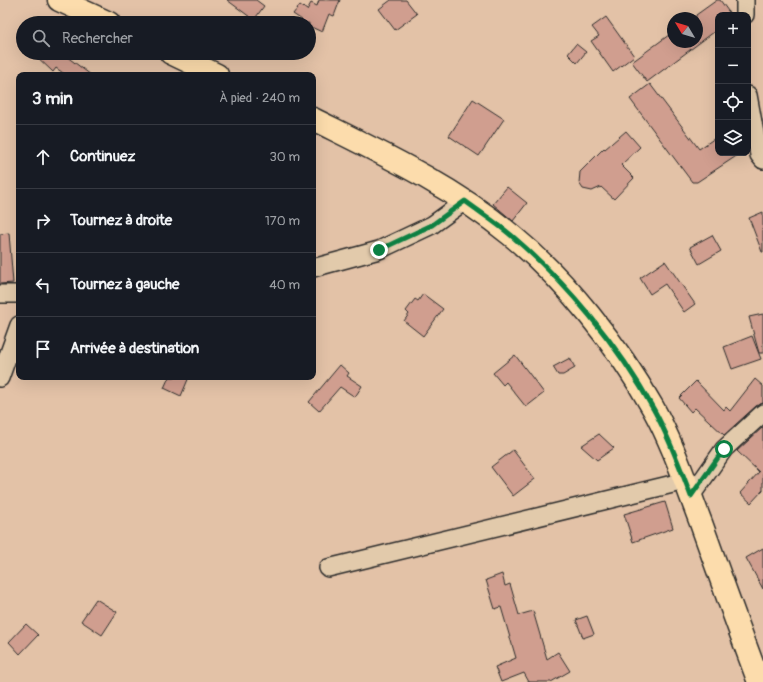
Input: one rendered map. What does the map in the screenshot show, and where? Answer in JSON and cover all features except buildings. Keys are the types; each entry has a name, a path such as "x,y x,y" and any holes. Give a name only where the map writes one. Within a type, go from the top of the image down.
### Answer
{"main road":[{"path":"60,0 94,16"},
{"path":"186,60 211,72"},
{"path":"316,121 382,154 465,201 511,235 553,274 587,314 630,370 654,410 688,489 759,682"}],"street":[{"path":"745,0 745,12"},
{"path":"751,111 759,155 763,160"},
{"path":"316,267 379,250 432,225 465,201"},
{"path":"0,294 16,294"},
{"path":"0,378 16,333"},
{"path":"328,568 688,489 724,449 763,413"}],"route":[{"path":"379,250 432,225 465,201 511,235 553,274 587,314 630,370 654,410 676,458 691,496 724,449"}]}
